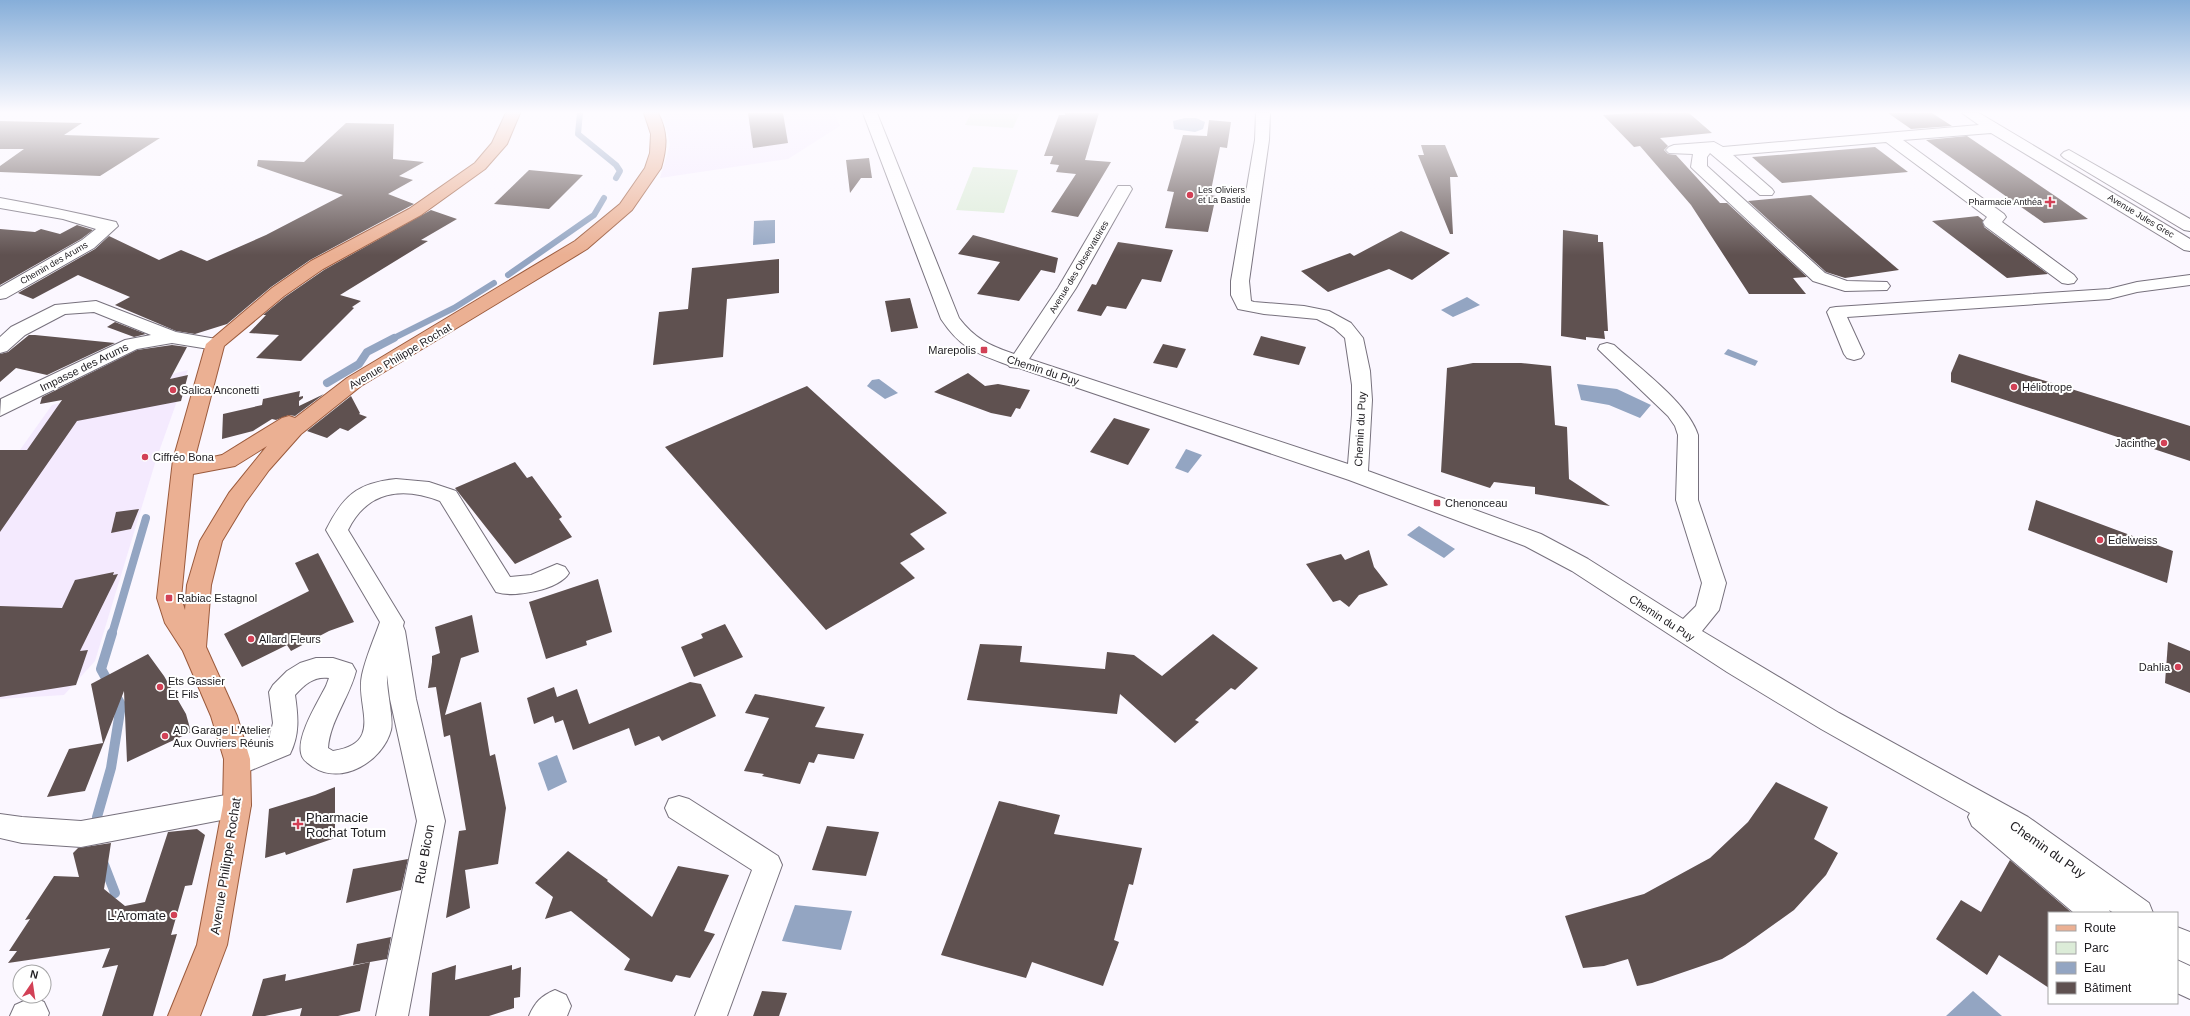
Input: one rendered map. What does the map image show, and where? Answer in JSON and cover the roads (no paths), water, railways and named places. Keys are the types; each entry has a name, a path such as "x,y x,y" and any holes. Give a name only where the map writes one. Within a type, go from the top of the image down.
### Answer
{"main road":[{"path":"215,344 278,292 317,265 415,212 480,166 485,160"},
{"name":"Avenue Philippe Rochat","path":"194,647 198,585 211,541 237,498 262,464 294,429 354,382 581,245 626,207 653,168 655,160"},
{"name":"Avenue Philippe Rochat","path":"184,1016 212,945 237,805 237,759 224,716 194,647 177,623 169,598 184,460 215,344"},
{"path":"184,460 196,468 228,462 354,382"}],"street":[{"name":"Chemin du Puy","path":"888,160 950,319 964,336 984,350 1017,363 1357,474 1533,540 1580,565 1685,633 1804,706 1953,792 2018,826 2137,912"},
{"name":"Chemin du Puy","path":"1259,160 1243,267 1238,283 1240,295 1244,305 1258,309 1311,312 1325,316 1344,326 1355,339 1362,374 1363,413 1357,474"},
{"path":"1699,160 1699,167 1819,277 1845,286 1881,286"},
{"path":"1728,160 1766,192"},
{"path":"1926,160 1998,217 1992,222 2068,279"},
{"name":"Avenue Jules Grec","path":"2058,160 2190,246"},
{"name":"Avenue Jules Grec","path":"2078,160 2190,226"},
{"name":"Avenue des Observatoires","path":"1017,363 1067,288 1124,189"},
{"name":"Chemin des Arums","path":"0,203 66,215 90,223 110,226 88,244 0,294"},
{"path":"1854,354 1836,312 2109,294 2137,287 2190,280"},
{"path":"0,347 18,331 61,309 96,306 172,337 215,344"},
{"name":"Impasse des Arums","path":"0,410 8,403 132,344 172,337"},
{"path":"1607,349 1676,411 1685,425 1688,435 1686,500 1714,583 1707,610 1685,633"},
{"path":"236,765 281,746 286,722 282,692 297,675 315,668 332,667 343,671 339,686 316,734 314,754 329,763 349,760 366,750 378,729 374,676 392,622 337,530 346,511 366,494 392,488 416,487 436,490 448,496 504,586 534,583 557,573"},
{"name":"Rue Bicon","path":"392,622 394,652 403,698 431,821 392,1016"},
{"name":"Chemin du Puy","path":"1953,792 2095,912"},
{"path":"0,826 22,830 81,834 237,805"},
{"path":"679,808 768,866 711,1016"},
{"path":"2178,942 2190,950"},
{"path":"2178,975 2190,984"}],"water":[{"path":"775,220 775,243 753,245 754,221"},
{"path":"1467,297 1480,305 1453,317 1441,310"},
{"path":"1728,349 1758,361 1755,366 1724,354"},
{"path":"879,379 898,393 885,399 867,386 872,380"},
{"path":"1577,384 1617,389 1651,405 1640,418 1609,405 1581,400"},
{"path":"1186,449 1202,455 1188,473 1175,468"},
{"path":"1419,526 1455,549 1444,558 1407,535"},
{"path":"557,755 567,782 548,791 538,763"},
{"path":"795,905 852,911 841,950 782,941"},
{"path":"1973,991 2002,1016 1946,1016"}],"waterway":[{"path":"610,160 620,171 616,178"},
{"path":"508,275 594,215 604,198"},
{"path":"394,338 454,308 494,283"},
{"path":"327,383 359,364 367,352 394,338"},
{"path":"112,634 146,518"},
{"path":"97,817 111,768 121,705 101,669 112,633"},
{"path":"103,862 115,893"}],"place":[{"name":"Les Oliviers et La Bastide","path":"1190,195"},
{"name":"Pharmacie Anthéa","path":"2050,202"},
{"name":"Marepolis","path":"984,350"},
{"name":"Héliotrope","path":"2014,387"},
{"name":"Salica Anconetti","path":"173,390"},
{"name":"Jacinthe","path":"2164,443"},
{"name":"Ciffréo Bona","path":"145,457"},
{"name":"Chenonceau","path":"1437,503"},
{"name":"Edelweiss","path":"2100,540"},
{"name":"Rabiac Estagnol","path":"169,598"},
{"name":"Allard Fleurs","path":"251,639"},
{"name":"Dahlia","path":"2178,667"},
{"name":"Ets Gassier Et Fils","path":"160,687"},
{"name":"AD Garage L'Atelier Aux Ouvriers Réunis","path":"165,736"},
{"name":"Pharmacie Rochat Totum","path":"298,824"},
{"name":"L'Aromate","path":"174,915"}]}
